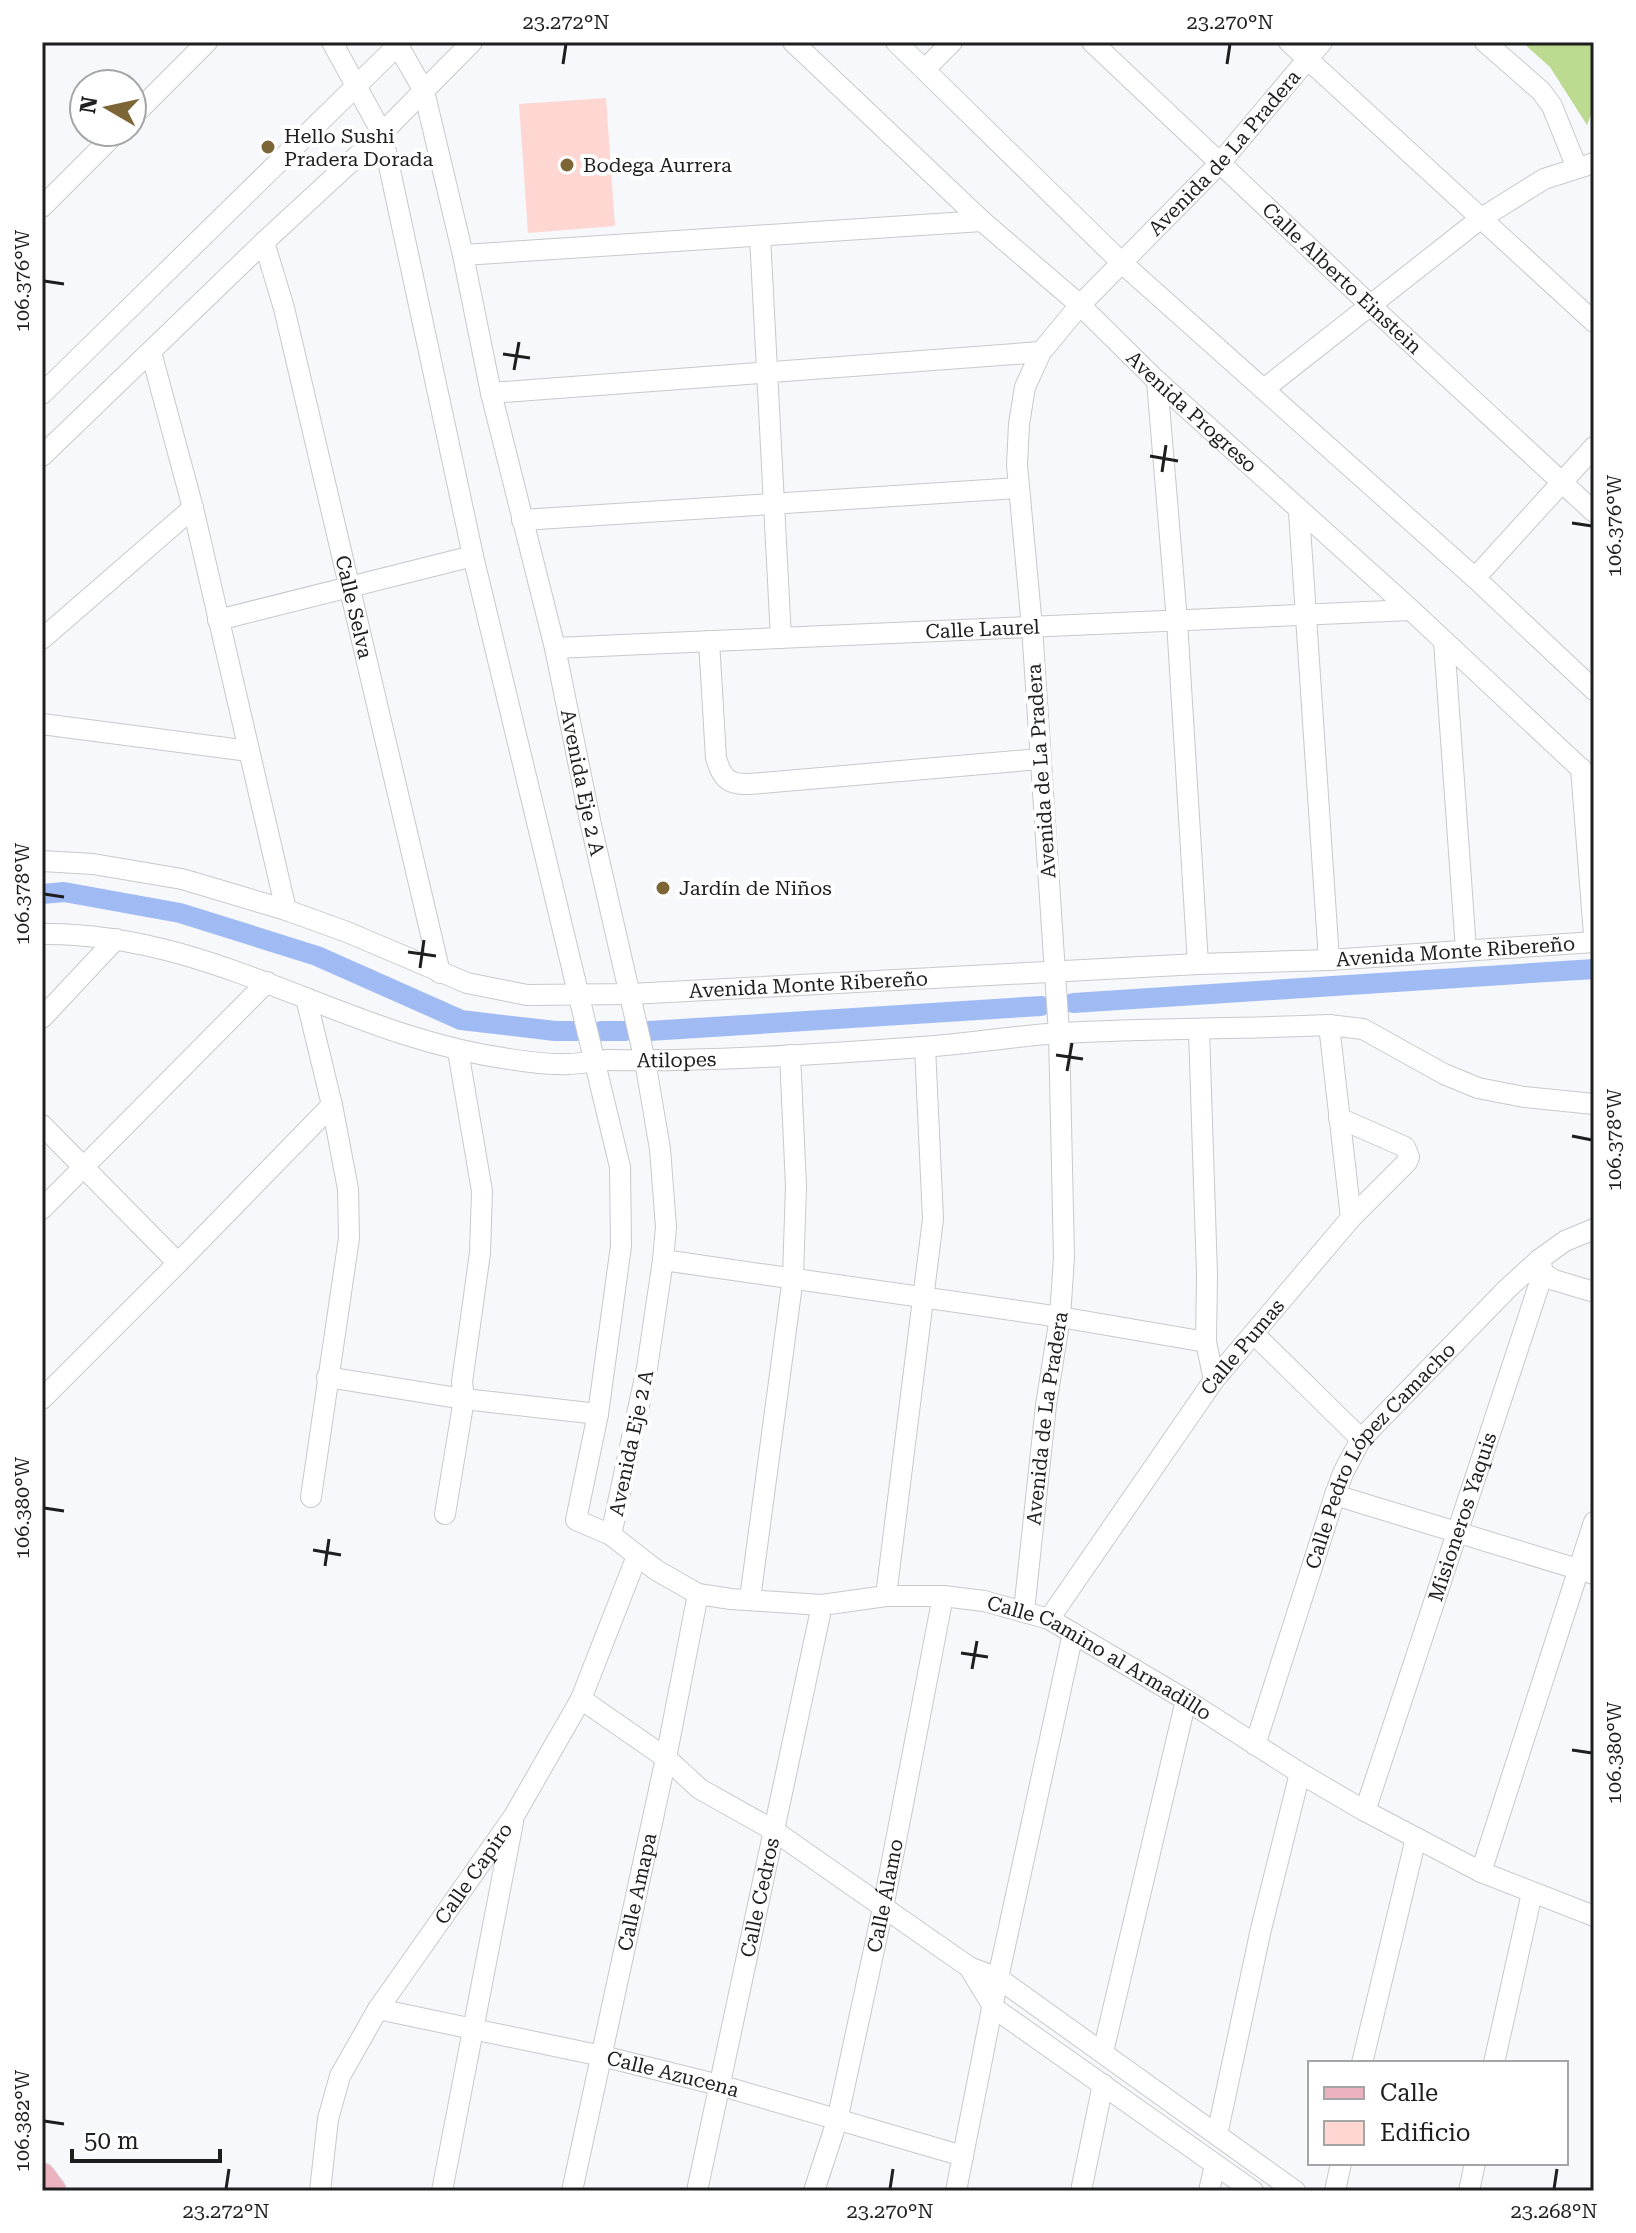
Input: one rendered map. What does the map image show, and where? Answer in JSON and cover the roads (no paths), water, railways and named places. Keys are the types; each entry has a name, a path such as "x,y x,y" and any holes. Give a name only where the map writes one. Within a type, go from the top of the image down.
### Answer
{"main road":[{"path":"42,2176 53,2191"}],"street":[{"name":"Avenida Eje 2 A","path":"332,42 382,133 473,556 620,1167 621,1246 598,1414 576,1520"},
{"path":"42,456 382,133 472,42"},
{"name":"Avenida Progreso","path":"793,42 982,221 1080,305 1157,381 1588,774"},
{"path":"896,42 1122,263 1475,578 1594,690"},
{"path":"925,69 952,42"},
{"name":"Calle Alberto Einstein","path":"1092,42 1594,512"},
{"path":"1289,42 1594,322"},
{"name":"Avenida de La Pradera","path":"1024,1611 1046,1405 1060,1317 1064,1257 1059,1033 1032,627 1019,488 1017,444 1021,406 1030,372 1041,352 1080,305 1220,163 1322,42"},
{"path":"1264,389 1480,219 1544,179 1586,165 1552,106 1533,84 1485,42"},
{"name":"Avenida Eje 2 A","path":"398,43 424,91 463,255 491,393 555,648 645,1061 664,1187 666,1227 663,1260 647,1368 611,1535"},
{"path":"42,394 398,43"},
{"path":"148,100 197,46"},
{"path":"42,207 101,148"},
{"path":"463,255 982,221"},
{"path":"760,236 781,638"},
{"name":"Calle Selva","path":"264,242 284,308 440,973"},
{"path":"151,352 193,508 286,910"},
{"path":"491,393 1041,352"},
{"path":"1157,381 1177,621 1198,964"},
{"path":"1475,578 1594,447"},
{"path":"522,520 1019,488"},
{"path":"42,639 193,508"},
{"path":"1299,512 1329,960"},
{"path":"218,620 473,556"},
{"name":"Calle Laurel","path":"555,648 1411,610"},
{"path":"709,641 716,758 721,774 737,785 1040,759"},
{"path":"1444,641 1466,950"},
{"path":"42,724 249,751"},
{"path":"1588,774 1594,935"},
{"name":"Avenida Monte Ribereño","path":"42,861 93,864 182,879 347,932 467,983 527,995 630,994 1329,960 1594,942"},
{"name":"Atilopes","path":"42,934 116,939 161,948 267,982 414,1039 458,1051 511,1060 567,1064 596,1060 790,1055 925,1047 1059,1033 1329,1025 1363,1029 1444,1074 1478,1088 1524,1097 1594,1104"},
{"path":"42,1018 116,939"},
{"path":"42,1209 267,982"},
{"path":"306,998 332,1105 348,1189 349,1238 311,1497"},
{"path":"1329,1025 1351,1218"},
{"path":"1199,1030 1207,1275 1206,1342 1214,1380"},
{"path":"886,1596 933,1219 925,1047"},
{"path":"445,1514 464,1399 462,1382 480,1253 482,1191 458,1051"},
{"path":"750,1599 793,1277 796,1186 790,1055"},
{"path":"42,1399 332,1105"},
{"name":"Calle Pumas","path":"1049,1619 1214,1380 1351,1218 1407,1162 1409,1157 1405,1147 1339,1118"},
{"path":"42,1125 178,1263"},
{"name":"Calle Pedro López Camacho","path":"1255,1745 1335,1495 1361,1439 1508,1288 1541,1266 1565,1241 1594,1229"},
{"path":"663,1260 1060,1317 1206,1342"},
{"path":"1541,1266 1554,1280 1594,1292"},
{"name":"Misioneros Yaquis","path":"1365,1811 1541,1266"},
{"path":"1254,1334 1361,1439"},
{"path":"327,1377 464,1399 598,1414"},
{"path":"1335,1495 1586,1572"},
{"name":"Calle Camino al Armadillo","path":"576,1520 611,1535 637,1556 698,1594 822,1605 886,1596 943,1596 984,1601 1049,1619 1365,1811 1481,1872 1593,1914"},
{"path":"1481,1872 1586,1572 1594,1522"},
{"name":"Calle Capiro","path":"320,2191 328,2119 340,2076 378,2009 514,1816 581,1699 637,1556"},
{"name":"Calle Amapa","path":"572,2191 666,1758 698,1594"},
{"name":"Calle Álamo","path":"814,2191 837,2121 883,1908 943,1596"},
{"name":"Calle Cedros","path":"697,2191 822,1605"},
{"path":"956,2191 998,1978 1073,1633"},
{"path":"581,1699 666,1758 700,1789 773,1830 969,1967 998,1978 1295,2191"},
{"path":"1103,2052 1186,1700"},
{"path":"1217,2135 1261,1929 1300,1773"},
{"path":"442,2191 514,1816"},
{"path":"1362,2061 1416,1838"},
{"path":"1494,2061 1532,1893"},
{"path":"969,1967 994,2008 1253,2191"},
{"name":"Calle Azucena","path":"378,2009 602,2056 719,2085 963,2156"},
{"path":"1081,2191 1103,2084"},
{"path":"1209,2191 1215,2165"},
{"path":"1335,2191 1341,2165"},
{"path":"1469,2191 1475,2165"}],"waterway":[{"path":"42,894 64,892 180,913 317,956 461,1020 577,1031"},
{"path":"1073,1003 1594,969"},
{"path":"649,1031 1041,1006"},
{"path":"601,1031 626,1031"}],"place":[{"name":"Hello Sushi Pradera Dorada","path":"268,147"},
{"name":"Bodega Aurrera","path":"567,165"},
{"name":"Jardín de Niños","path":"663,888"}]}
